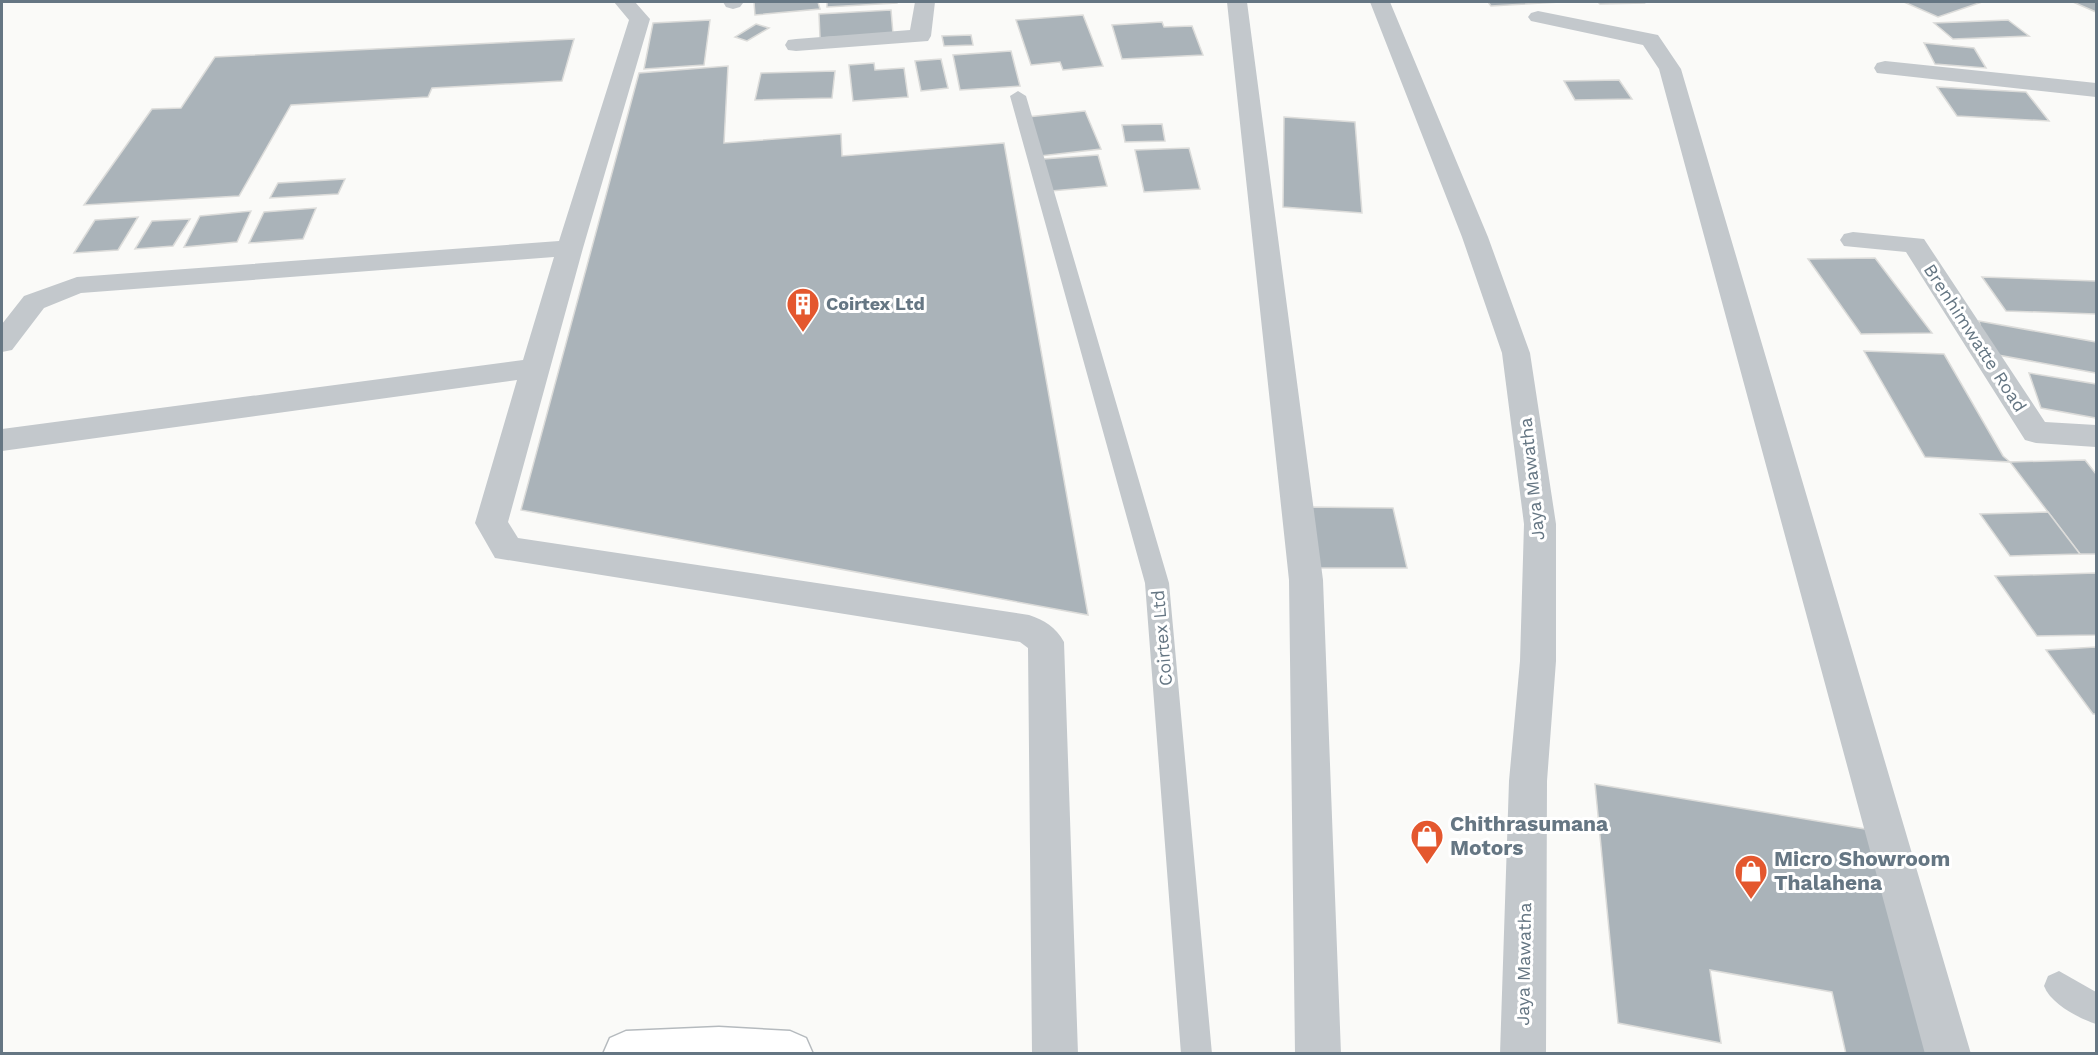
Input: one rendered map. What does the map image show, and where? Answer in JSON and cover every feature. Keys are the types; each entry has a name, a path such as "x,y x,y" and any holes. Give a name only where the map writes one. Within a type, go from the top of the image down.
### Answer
{"main road":[{"path":"626,1053 790,1053"}],"street":[{"path":"624,2 640,19 570,248 491,523 507,549 1029,629 1046,642 1055,1053"},
{"path":"796,45 920,36 925,2"},
{"path":"1237,2 1306,580 1318,1053"},
{"name":"Jaya Mawatha","path":"1380,2 1475,237 1516,353 1540,524 1538,662 1528,780 1523,1053"},
{"path":"1538,17 1650,39 1670,69 1948,1053"},
{"path":"1885,68 2097,90"},
{"name":"Brenhimwatte Road","path":"1852,240 1915,245 2036,432 2097,436"},
{"path":"2,343 34,302 77,285 570,248"},
{"path":"2,440 536,368"}],"lane":[{"name":"Coirtex Ltd","path":"1018,96 1157,583 1197,1053"},
{"path":"2059,986 2097,1009"}],"building":[{"path":"754,2 818,2 820,9 755,15"},
{"path":"827,2 897,2 897,3 827,7"},
{"path":"1488,2 1561,2 1491,6"},
{"path":"1598,2 1643,2 1644,3 1600,4"},
{"path":"1904,2 1982,2 1938,17"},
{"path":"2073,2 2096,2 2096,12"},
{"path":"891,10 893,34 820,38 819,14"},
{"path":"1083,15 1103,66 1063,70 1060,62 1031,65 1016,20"},
{"path":"710,20 704,65 644,69 653,23"},
{"path":"2008,20 2029,36 1953,39 1934,23"},
{"path":"1162,22 1164,27 1192,26 1203,55 1122,59 1112,25"},
{"path":"756,24 769,28 747,41 735,37"},
{"path":"971,35 973,45 944,46 942,36"},
{"path":"574,39 562,81 432,88 428,97 291,105 239,196 84,205 152,109 181,108 215,57"},
{"path":"1924,43 1974,48 1986,68 1935,64"},
{"path":"1011,51 1020,86 960,90 953,55"},
{"path":"941,59 948,88 921,91 915,61"},
{"path":"874,63 875,70 904,68 908,97 853,101 849,65"},
{"name":"Coirtex Ltd","path":"728,66 724,143 841,134 842,156 1004,143 1088,615 521,510 639,73"},
{"path":"835,71 832,98 755,100 761,73"},
{"path":"1619,80 1632,99 1575,100 1564,81"},
{"path":"1937,87 2026,92 2049,121 1957,116"},
{"path":"1085,111 1101,149 1040,156 1027,117"},
{"path":"1284,117 1355,122 1362,213 1283,207"},
{"path":"1162,124 1165,141 1125,142 1122,125"},
{"path":"1189,148 1200,189 1144,192 1135,150"},
{"path":"1098,155 1107,186 1051,191 1043,159"},
{"path":"345,179 338,194 270,198 278,183"},
{"path":"316,208 303,239 249,243 264,212"},
{"path":"251,211 237,242 184,247 200,216"},
{"path":"138,217 118,250 74,253 95,220"},
{"path":"190,219 173,246 135,249 152,221"},
{"path":"1875,258 1932,333 1861,334 1808,259"},
{"path":"1982,277 2096,281 2096,314 2006,311"},
{"path":"1979,321 2096,342 2096,373 1987,353"},
{"path":"1864,351 1944,354 2003,456 2010,462 1925,457"},
{"path":"2029,373 2096,384 2096,418 2041,408"},
{"path":"2085,460 2096,474 2096,554 2080,554 2010,462"},
{"path":"1307,507 1393,508 1407,568 1318,568"},
{"path":"2048,512 2080,554 2010,556 1980,514"},
{"path":"2096,573 2096,635 2037,636 1995,576"},
{"path":"2096,647 2096,714 2093,714 2046,650"},
{"name":"Micro Showroom Thalahena","path":"1595,784 1877,831 1936,1054 1846,1054 1832,992 1710,970 1721,1043 1618,1023"}],"place":[{"name":"Coirtex Ltd","path":"803,333"},
{"name":"Chithrasumana Motors","path":"1427,865"},
{"name":"Micro Showroom Thalahena","path":"1751,900"}]}
